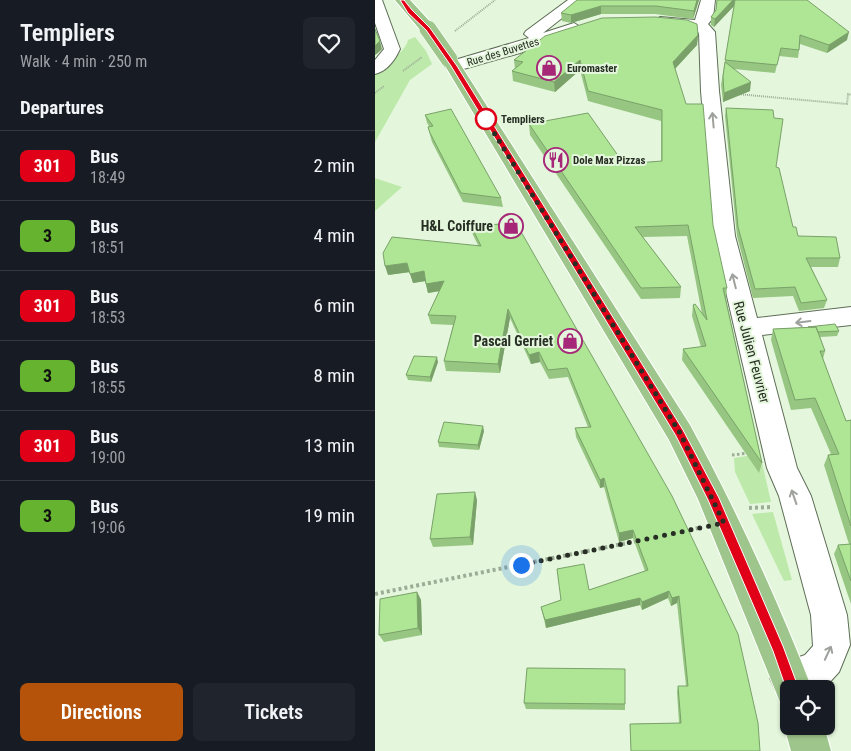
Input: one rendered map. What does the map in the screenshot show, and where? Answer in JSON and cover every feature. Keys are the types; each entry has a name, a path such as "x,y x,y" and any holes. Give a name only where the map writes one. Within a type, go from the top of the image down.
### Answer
{"main road":[{"path":"402,0 410,12 429,29 451,63 680,433 724,523 790,680"},
{"path":"417,0 423,10 429,29"},
{"path":"807,735 811,751"}],"street":[{"path":"375,0 393,49 387,58 375,68"},
{"path":"514,49 578,0"},
{"path":"643,21 699,25 705,18 708,0"},
{"name":"Rue des Buvettes","path":"451,63 514,49 590,23"},
{"name":"Rue Julien Feuvrier","path":"699,25 707,32 721,216 731,272 782,468 795,496 831,630 832,645 826,659 816,670 797,680"},
{"path":"745,328 851,316"}],"path":[{"path":"731,94 847,104 848,94 851,95"},
{"path":"732,455 752,453"},
{"path":"749,508 779,506"},
{"path":"681,532 724,523"},
{"path":"375,594 643,540"}],"green space":[{"path":"415,37 426,51 432,64 410,80 375,142 375,73 403,50 408,40"},
{"path":"375,178 402,187 375,211"},
{"path":"760,454 771,502 750,504 735,472 734,458"},
{"path":"773,512 792,580 784,581 752,514"}],"building":[{"path":"577,0 697,0 694,11 656,6 601,6 571,15 561,13"},
{"path":"717,0 733,0 715,19 711,17 716,10"},
{"path":"735,0 807,0 849,32 829,45 800,35 799,50 781,48 777,65 725,60"},
{"path":"655,17 687,20 697,24 698,35 673,62 686,104 703,104 713,225 727,288 723,288 762,463 683,349 706,346 693,305 695,304 707,320 688,225 635,227 681,287 641,288 529,124 588,113 624,164 662,161 662,110 588,91 580,60 554,82 512,71 523,62 514,60 545,36 602,18"},
{"path":"375,29 380,41 375,46"},
{"path":"725,62 751,82 724,93 723,76"},
{"path":"726,108 773,110 774,118 783,119 776,167 779,168 793,227 796,227 798,236 836,237 840,258 806,258 827,300 801,303 795,287 755,289 738,227"},
{"path":"451,109 501,198 461,193 430,133 428,127 433,126 425,115"},
{"path":"516,223 672,496 738,634 758,723 760,751 631,751 630,724 681,723 678,686 688,686 679,596 672,598 669,591 642,602 640,598 545,620 541,607 561,600 557,569 584,564 589,590 648,570 633,530 619,533 604,478 600,480 575,428 591,427 567,368 548,370 539,352 529,355 508,309 498,364 444,361 456,316 428,315 444,281 426,284 424,271 410,274 407,263 385,266 383,253 392,237 481,246 471,226"},
{"path":"835,324 839,331 818,332 816,327 808,327"},
{"path":"816,327 825,351 820,351 846,421 851,420 851,526 828,455 839,454 815,398 795,400 773,329"},
{"path":"414,356 437,357 430,377 406,375"},
{"path":"444,422 483,426 478,445 438,442"},
{"path":"475,492 470,537 430,539 437,494"},
{"path":"851,544 851,581 838,545"},
{"path":"417,592 418,628 379,635 380,599"},
{"path":"527,668 625,669 625,704 524,703"}],"bus line":[{"name":"301","path":"402,0 410,12 429,29 454,66 680,433 713,498 790,680"}],"place":[{"name":"Euromaster","path":"549,68"},
{"name":"Templiers","path":"486,119"},
{"name":"Dole Max Pizzas","path":"556,160"},
{"name":"H&L Coiffure","path":"511,226"},
{"name":"Pascal Gerriet","path":"570,341"}],"route":[{"path":"486,119 483,115 680,433 724,523 521,565"}]}
